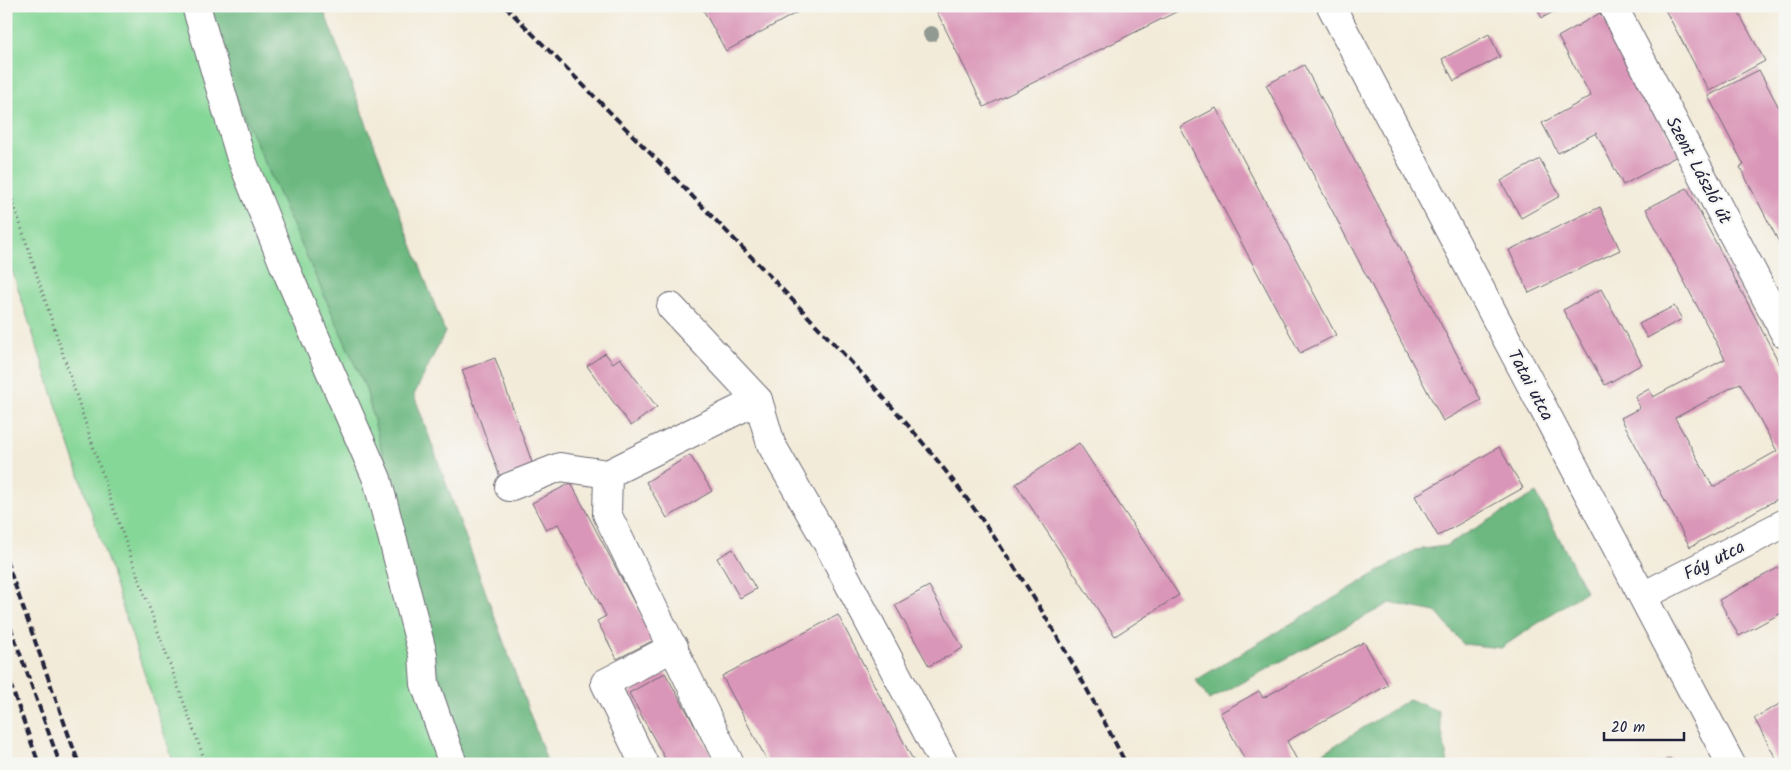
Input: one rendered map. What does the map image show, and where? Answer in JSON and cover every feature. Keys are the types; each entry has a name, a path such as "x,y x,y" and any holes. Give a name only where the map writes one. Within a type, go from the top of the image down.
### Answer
{"street":[{"path":"196,6 240,155 284,265 377,478 423,655 425,684 453,764"},
{"name":"Tatai utca","path":"1331,6 1731,764"},
{"name":"Szent László út","path":"1613,6 1785,334"},
{"path":"671,308 758,400 772,444 828,544 944,764"},
{"path":"509,488 560,467 608,474 758,400"},
{"path":"608,474 607,514 730,764"},
{"name":"Fáy utca","path":"1642,596 1785,524"},
{"path":"644,764 605,683 674,647"}],"path":[{"path":"6,181 43,288 113,507 206,764"}],"green space":[{"path":"6,6 195,6 366,389 461,764 174,764 6,252"},
{"path":"195,6 322,6 445,332 414,395 548,764 461,764 366,389"},
{"path":"1536,493 1586,591 1501,648 1463,644 1436,612 1390,603 1209,700 1196,680 1415,550 1445,546"},
{"path":"1409,699 1438,711 1448,764 1315,764 1312,760"}],"building":[{"path":"701,6 809,6 726,51"},
{"path":"934,6 1188,6 984,107"},
{"path":"1536,6 1564,6 1542,18"},
{"path":"1663,6 1735,6 1765,61 1709,91"},
{"path":"1600,13 1679,155 1623,185 1596,133 1558,153 1542,123 1591,96 1558,37"},
{"path":"1489,34 1500,57 1454,81 1442,59"},
{"path":"1304,65 1481,400 1443,421 1266,85"},
{"path":"1759,70 1785,119 1785,254 1740,167 1744,165 1708,96"},
{"path":"1216,108 1336,335 1300,353 1180,127"},
{"path":"1540,159 1560,196 1521,218 1501,181"},
{"path":"1687,188 1785,374 1785,495 1690,547 1621,418 1640,408 1635,397 1649,389 1653,397 1725,359 1646,209","holes":["1740,383 1777,451 1713,487 1675,418"]},
{"path":"1600,207 1620,250 1529,293 1509,250"},
{"path":"1601,289 1642,364 1605,385 1563,310"},
{"path":"1674,306 1682,319 1647,338 1639,324"},
{"path":"605,353 613,363 620,358 657,407 631,426 587,366"},
{"path":"495,358 534,468 501,480 462,370"},
{"path":"1079,443 1179,595 1115,636 1016,484"},
{"path":"1499,447 1523,488 1438,536 1415,496"},
{"path":"690,455 712,491 667,518 646,482"},
{"path":"571,483 654,640 617,659 597,621 606,616 558,524 546,530 532,503"},
{"path":"733,549 756,589 740,598 717,558"},
{"path":"1785,564 1785,611 1739,636 1719,600"},
{"path":"929,586 963,648 929,666 895,605"},
{"path":"838,615 915,764 769,764 722,676"},
{"path":"1364,642 1388,685 1287,741 1299,764 1247,764 1220,713 1259,691 1263,698"},
{"path":"665,673 715,764 668,764 629,693"},
{"path":"1785,701 1785,764 1779,764 1754,718"},
{"path":"1670,758 1673,764 1658,764"}],"railway":[{"path":"505,6 765,271 857,368 923,443 996,539 1020,575 1065,649 1126,764"},
{"path":"6,560 79,764"},
{"path":"6,615 60,764"},
{"path":"6,672 39,764"}]}
